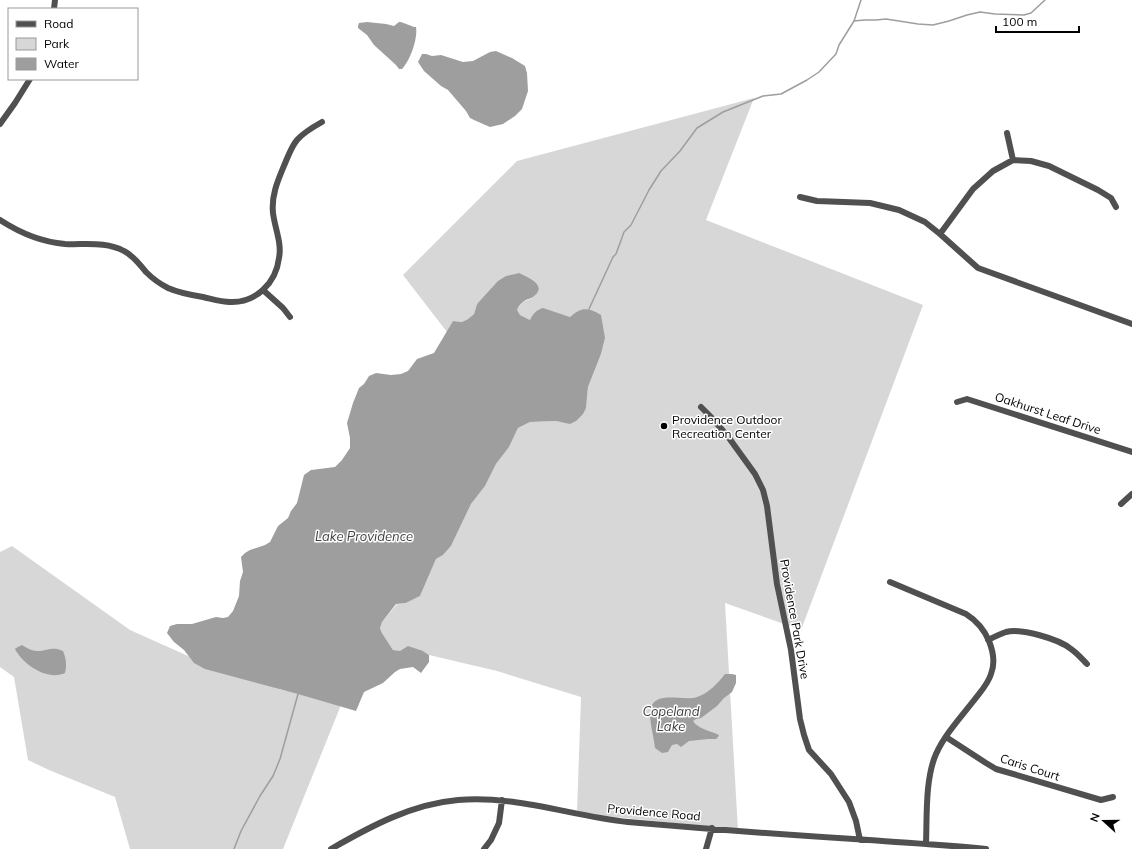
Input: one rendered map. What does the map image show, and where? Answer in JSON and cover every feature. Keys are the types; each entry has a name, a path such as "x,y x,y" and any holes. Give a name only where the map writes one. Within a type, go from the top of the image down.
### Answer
{"street":[{"path":"0,124 29,80"},
{"path":"0,220 18,231 45,241 62,244 86,244 117,248 132,255 146,272 159,282 174,290 221,301 234,302 246,300 263,290 272,280 280,257 280,246 273,215 275,190 278,180 297,140 303,134 322,122"},
{"path":"1006,133 1013,160"},
{"path":"940,234 973,189 993,171 1013,160 1031,161 1049,166 1098,190 1110,198 1116,207"},
{"path":"800,197 817,201 870,203 899,210 925,222 978,268 1132,324"},
{"path":"263,290 283,308 290,317"},
{"name":"Oakhurst Leaf Drive","path":"957,402 967,399 1132,452"},
{"name":"Providence Park Drive","path":"700,407 714,419 729,438 755,474 763,490 767,506 777,584 791,650 800,720 804,736 809,750 832,774 849,802 856,821 860,840"},
{"path":"1121,504 1132,494"},
{"path":"890,582 966,614 974,619 985,632 992,648 992,673 986,684 946,737 936,754 930,774 924,846"},
{"path":"988,640 1006,632 1026,632 1047,638 1071,648 1087,664"},
{"name":"Caris Court","path":"946,737 996,769 1101,800 1113,797"},
{"name":"Providence Road","path":"331,849 387,820 417,808 457,800 477,799 521,802 625,821 924,846 986,849"},
{"path":"484,849 491,840 499,823 502,800"},
{"path":"706,849 712,828"}],"green space":[{"path":"754,98 706,220 923,305 801,630 725,603 738,831 577,813 581,697 497,671 429,655 423,651 393,650 382,633 380,627 382,622 397,604 406,603 420,596 436,559 443,555 451,546 471,504 485,486 496,464 509,447 518,428 530,422 556,421 570,423 586,408 588,387 601,354 605,338 575,313 570,317 551,311 530,320 520,315 516,310 523,302 532,298 519,273 506,276 477,304 474,314 462,322 453,321 447,332 403,275 517,161"},
{"path":"12,546 130,630 206,664 282,690 343,700 283,849 130,849 115,797 28,760 14,677 0,667 0,552"}],"water":[{"path":"367,22 394,26 401,22 416,27 416,38 413,50 402,69 399,69 374,45 367,35 358,28 359,23"},
{"path":"496,51 525,66 528,91 522,109 515,116 503,124 490,127 470,118 448,90 441,86 424,71 418,62 422,54 432,56 441,55 463,62 473,61 490,52"},
{"name":"Lake Providence","path":"519,273 535,282 539,288 538,292 534,296 524,301 519,306 517,310 520,315 530,320 535,312 543,308 570,317 578,311 588,309 601,315 605,338 601,354 588,387 586,408 583,414 576,421 570,424 556,421 530,422 518,428 509,447 496,464 485,486 471,504 451,546 443,555 436,559 420,596 406,603 396,604 382,622 380,628 393,650 400,651 408,646 423,651 429,655 429,662 421,673 413,667 400,669 383,683 364,692 356,711 205,669 194,663 184,650 174,642 167,633 170,626 177,624 192,624 216,617 228,617 233,611 239,596 240,581 243,572 241,557 250,550 270,542 278,526 288,518 297,503 304,475 311,470 335,467 342,460 350,448 347,423 353,403 359,388 364,384 369,376 376,373 391,375 401,374 408,371 417,359 434,353 453,321 462,322 474,314 477,304 498,281 506,276"},
{"path":"22,645 35,651 53,649 63,651 66,662 65,673 51,675 30,666 15,649"},
{"name":"Copeland Lake","path":"725,674 736,675 736,683 732,692 701,718 693,721 701,728 719,735 718,737 716,739 689,741 681,747 677,744 672,745 668,752 662,753 655,748 650,717 651,708 654,703 658,699 664,698 697,697 712,688"}],"waterway":[{"path":"589,309 613,257 616,254 624,232 631,225 649,190 661,171 680,151 697,128 723,112 763,96 781,94 819,72 836,54 839,45 854,21 861,0"},
{"path":"854,21 886,19 933,25 980,12 1024,15 1031,13 1045,0"},
{"path":"234,849 241,831 273,776 280,759 298,694"}],"place":[{"name":"Providence Outdoor Recreation Center","path":"664,426"}]}
